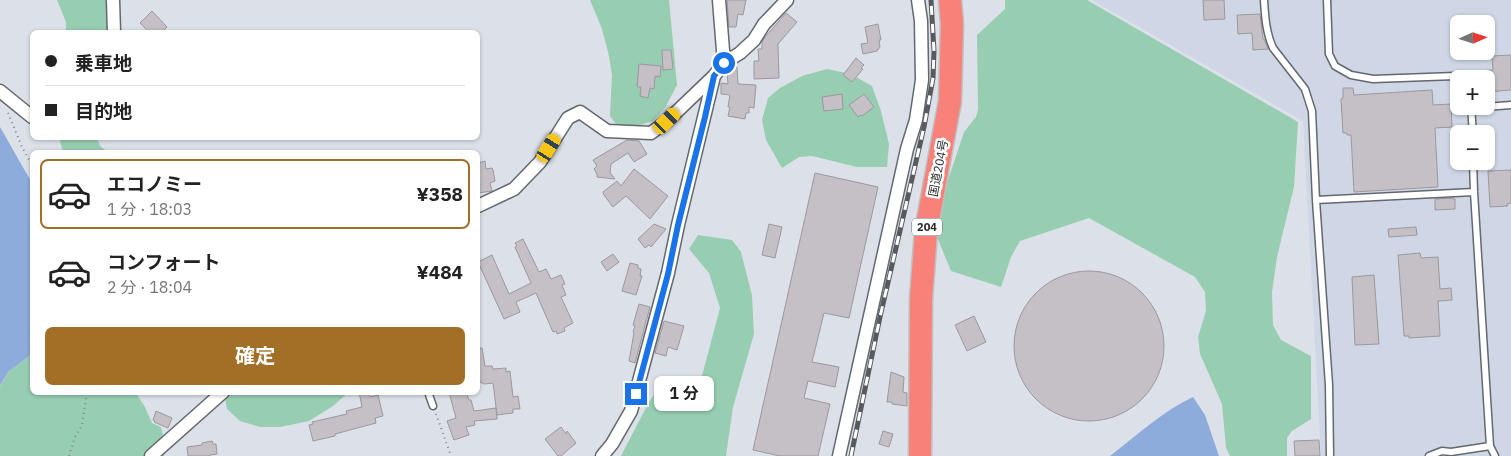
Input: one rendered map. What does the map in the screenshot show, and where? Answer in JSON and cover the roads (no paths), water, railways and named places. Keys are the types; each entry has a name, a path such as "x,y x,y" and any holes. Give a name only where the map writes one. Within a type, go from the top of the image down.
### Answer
{"highway":[{"name":"国道204号","path":"920,456 921,299 926,232 950,101 952,24 950,0"}],"street":[{"path":"113,0 114,30"},
{"path":"719,0 724,63"},
{"path":"480,205 514,189 540,162 568,118 580,112 607,132 651,132 667,121 714,76 724,63 740,53 754,40 764,24 787,0"},
{"path":"839,456 907,149 917,112 922,80 918,0"},
{"path":"602,456 612,444 631,412 668,274 714,76"},
{"path":"0,91 30,115"},
{"path":"151,456 220,395"}],"lane":[{"path":"1264,0 1266,21 1273,48 1305,88 1312,111 1316,200 1329,376 1330,456"},
{"path":"1327,0 1329,54 1335,66 1351,75 1372,79 1450,76"},
{"path":"1495,106 1511,105"},
{"path":"1473,170 1490,446 1495,456"},
{"path":"1316,200 1474,192"},
{"path":"429,395 433,406"},
{"path":"1429,456 1442,451 1459,451 1490,446"}],"water":[{"path":"0,127 30,180 30,356 8,372 0,386"},
{"path":"1193,397 1205,415 1219,456 1110,456 1160,417"}],"railway":[{"path":"851,456 880,317 924,127 933,78 934,51 931,0"}]}
